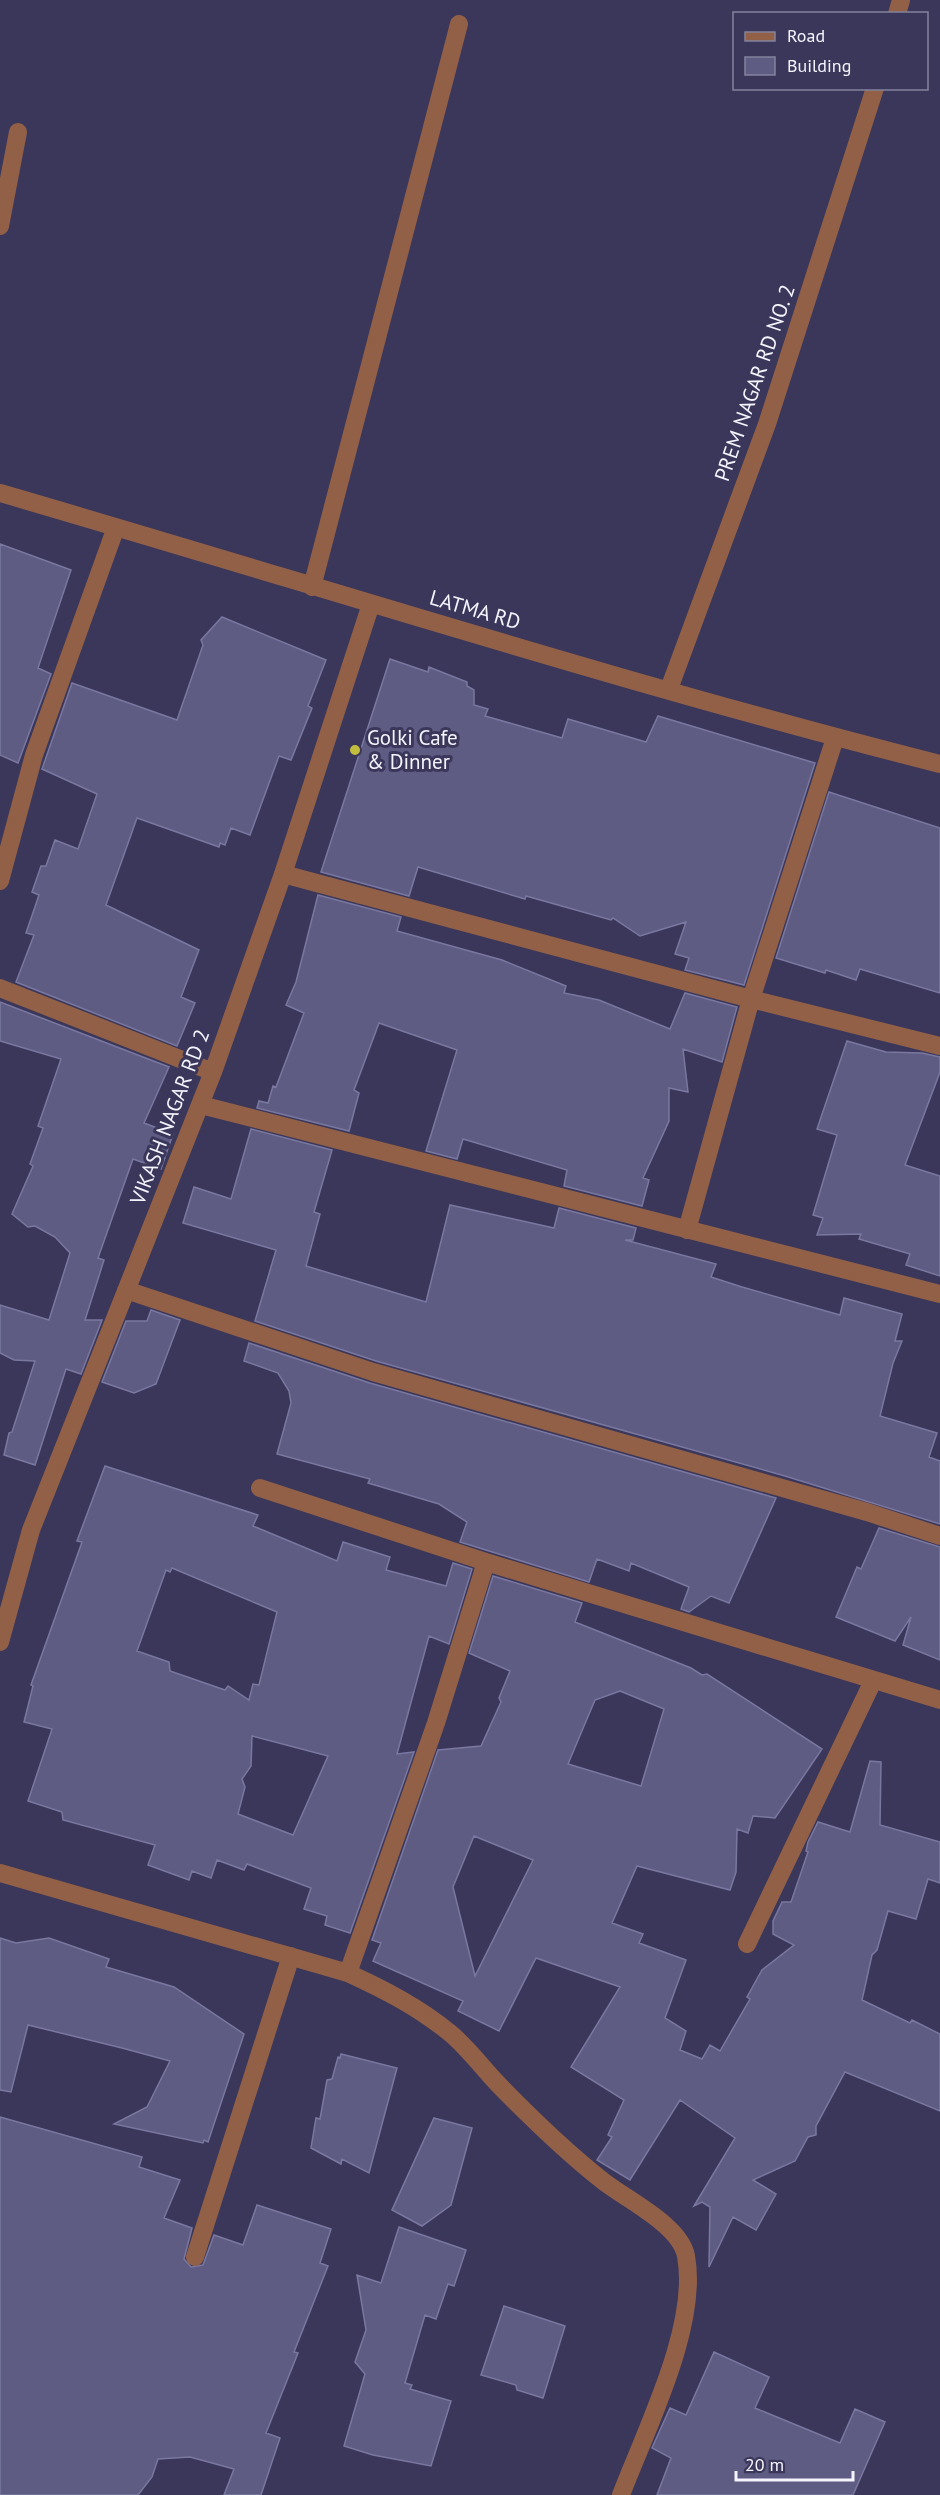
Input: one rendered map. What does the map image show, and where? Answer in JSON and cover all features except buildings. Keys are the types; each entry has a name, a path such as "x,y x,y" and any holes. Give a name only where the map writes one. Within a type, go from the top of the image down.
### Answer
{"street":[{"path":"312,587 459,24"},
{"name":"PREM NAGAR RD NO. 2","path":"669,689 767,424 874,90"},
{"path":"0,226 18,132"},
{"name":"LATMA RD","path":"0,493 312,587 835,738 940,764"},
{"path":"0,881 34,755 116,527"},
{"name":"VIKASH NAGAR RD 2","path":"0,1641 31,1530 213,1072 283,874 371,604"},
{"path":"687,1230 751,999 835,738"},
{"path":"283,874 751,999 940,1046"},
{"path":"0,988 213,1072"},
{"path":"201,1105 940,1294"},
{"path":"126,1290 372,1372 867,1512 940,1536"},
{"path":"260,1488 486,1562 940,1700"},
{"path":"348,1973 436,1723 486,1562"},
{"path":"747,1944 873,1681"},
{"path":"0,1873 348,1973 399,1996 452,2035 553,2140 604,2182 670,2229 686,2253 689,2275 687,2302 680,2336 621,2495"},
{"path":"195,2257 291,1956"}],"place":[{"name":"Golki Cafe & Dinner","path":"355,750"}]}
